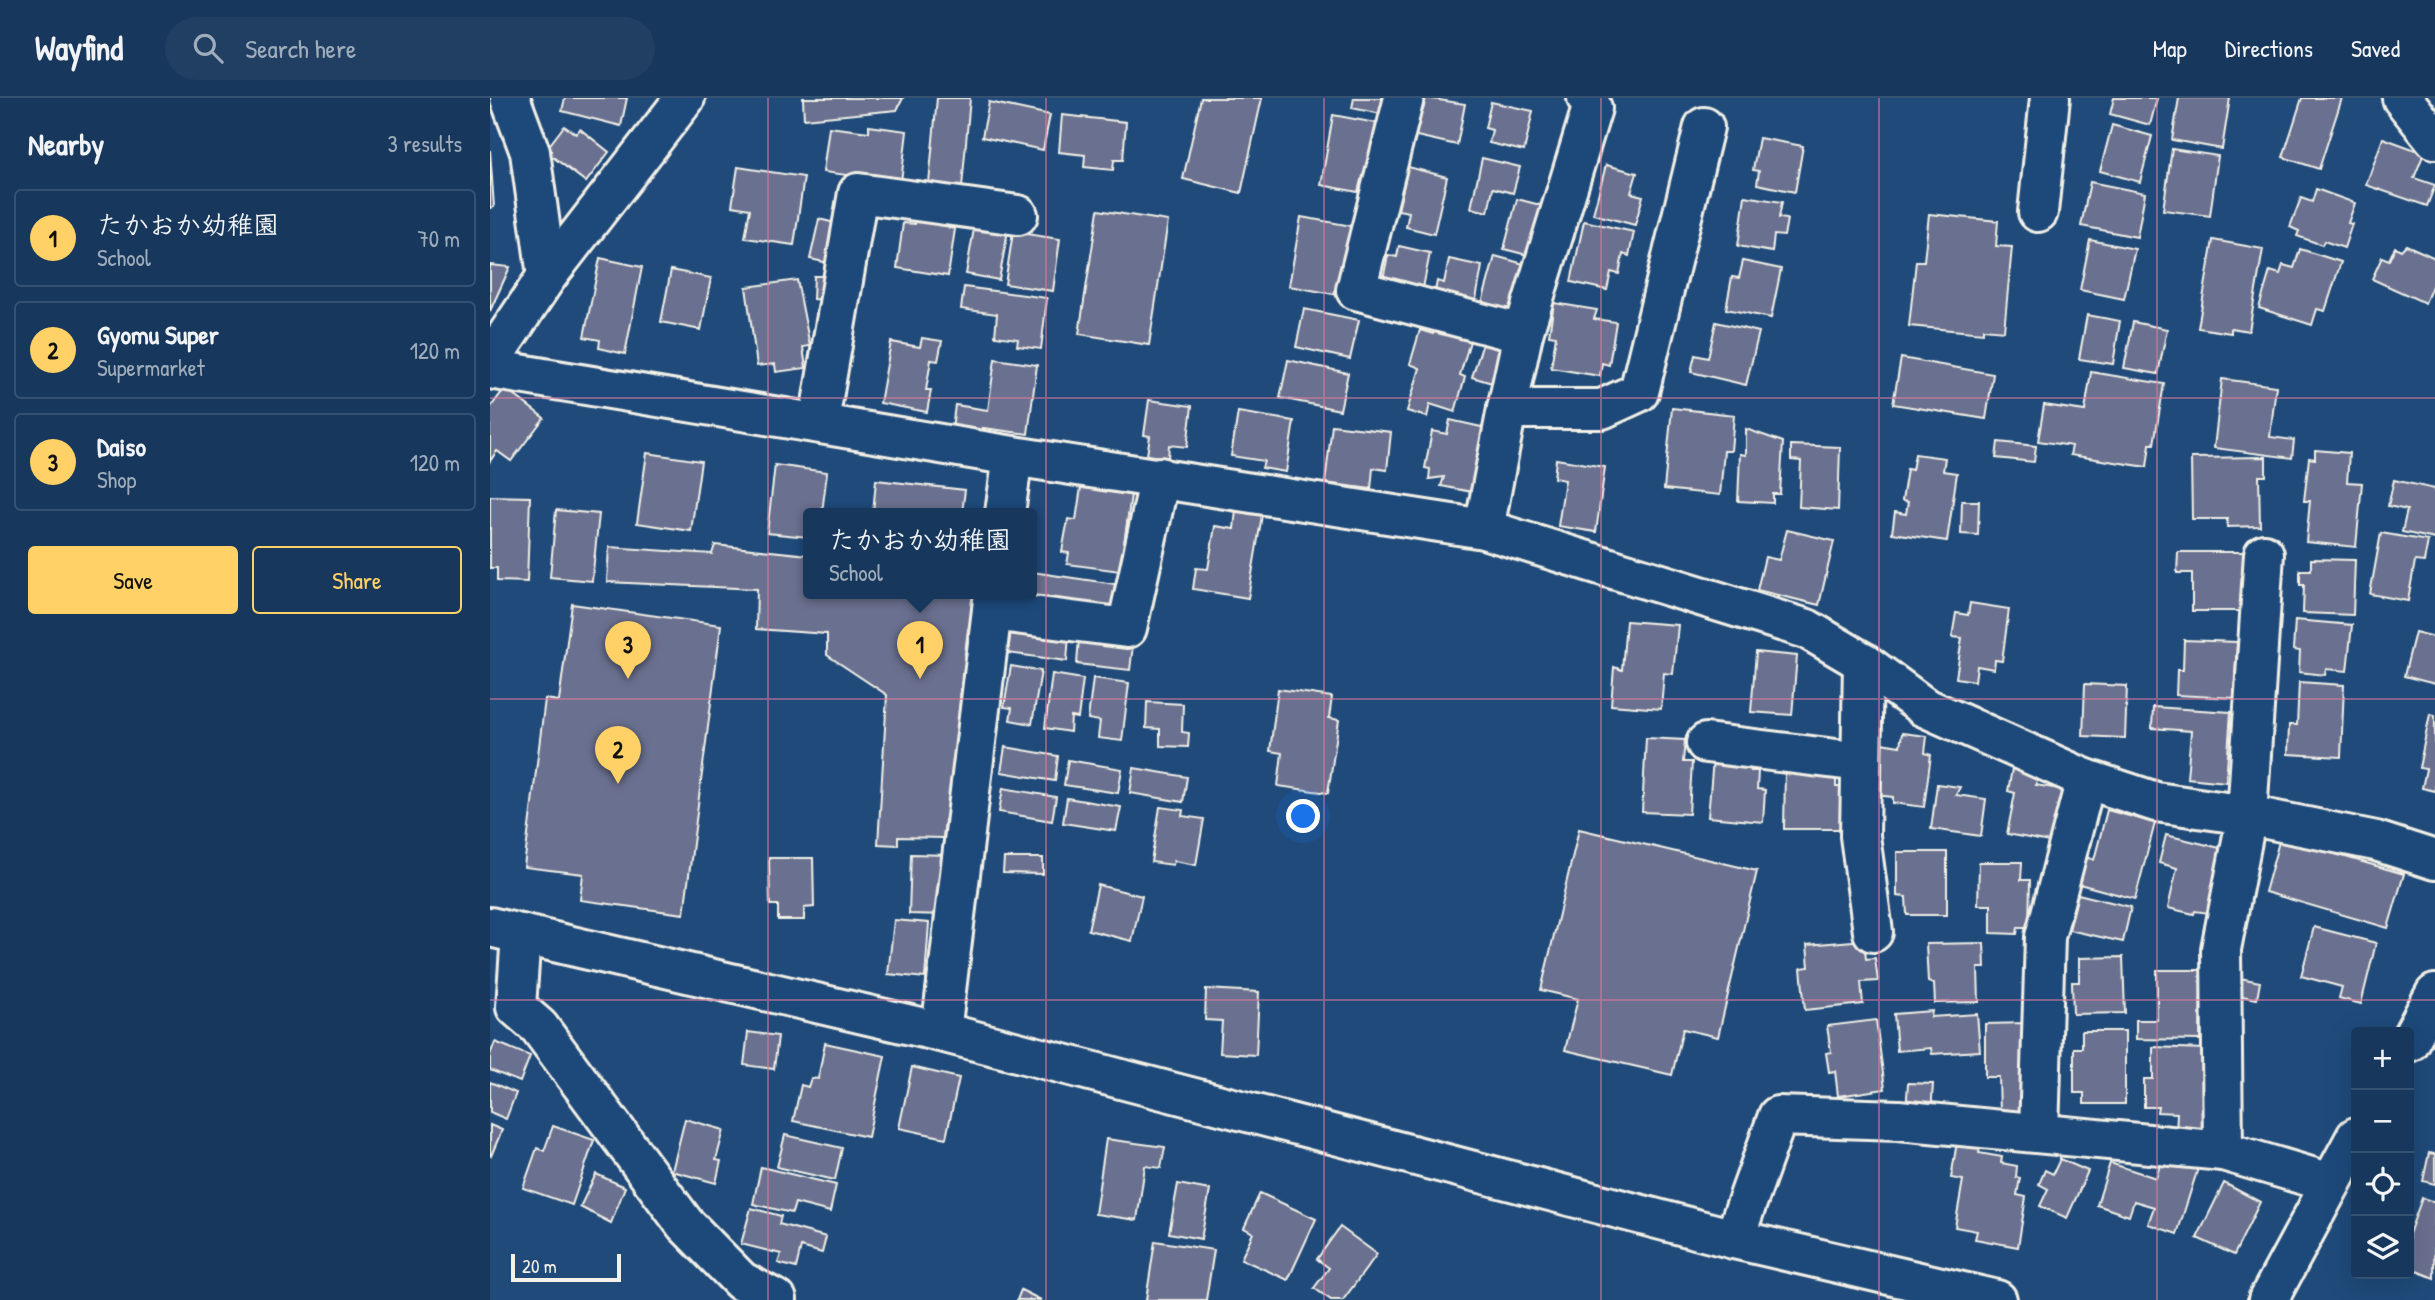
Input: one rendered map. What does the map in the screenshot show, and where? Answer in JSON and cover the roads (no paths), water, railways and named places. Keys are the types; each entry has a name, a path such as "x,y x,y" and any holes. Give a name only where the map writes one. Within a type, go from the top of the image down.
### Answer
{"street":[{"path":"510,98 530,152 547,276"},
{"path":"490,361 547,276 685,98"},
{"path":"1404,98 1356,290 1523,334"},
{"path":"1484,529 1523,334 1592,108 1587,98"},
{"path":"2038,212 2050,98"},
{"path":"2402,98 2435,139"},
{"path":"1507,409 1602,409 1639,392 1704,127"},
{"path":"818,421 859,193 1018,215"},
{"path":"490,369 818,421 1013,456 1484,529 1807,629 1863,662 1923,707 2086,779 2156,802 2247,815 2376,841 2435,860"},
{"path":"1006,508 1013,456"},
{"path":"941,1031 993,602 1127,628 1160,477"},
{"path":"2223,1151 2221,949 2247,815 2263,554"},
{"path":"1863,662 1860,836 1873,932"},
{"path":"1706,743 1861,761"},
{"path":"2039,1133 2045,937 2086,779"},
{"path":"777,1300 736,1291 539,1027 516,1007 506,930 941,1031 1734,1239 1997,1300"},
{"path":"2414,1033 2435,995"},
{"path":"1734,1239 1778,1116 1898,1120 2223,1151 2331,1183"},
{"path":"2268,1300 2351,1146"}],"place":[{"name":"Daiso","path":"628,679"},
{"name":"たかおか幼稚園","path":"920,679"},
{"name":"Gyomu Super","path":"618,784"}]}
